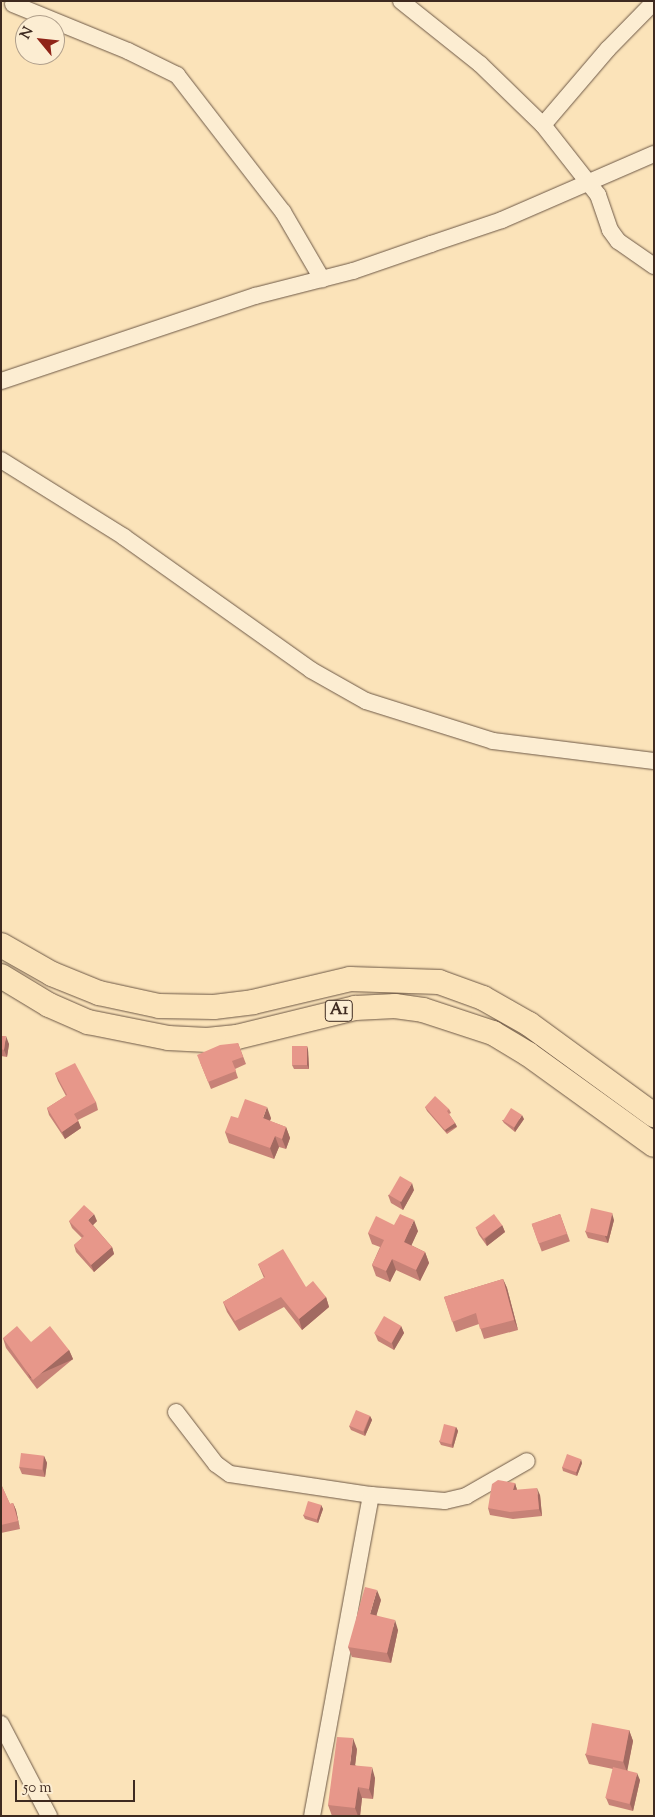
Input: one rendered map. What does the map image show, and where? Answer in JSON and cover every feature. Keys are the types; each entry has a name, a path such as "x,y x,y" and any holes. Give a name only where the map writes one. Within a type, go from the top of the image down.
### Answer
{"highway":[{"name":"A1","path":"1,945 52,974 99,993 159,1006 214,1007 253,1002 350,978 439,982 483,998 529,1024 654,1115"},
{"name":"A1","path":"1,976 48,1004 88,1022 168,1038 207,1040 236,1036 354,1008 395,1006 423,1010 464,1021 500,1037 654,1145"}],"street":[{"path":"401,1 480,64 543,125 598,195 610,230 618,241 654,266"},
{"path":"543,125 608,49 654,2"},
{"path":"9,6 128,51 177,75 282,212 322,278"},
{"path":"1,381 255,296 322,278 502,220 654,154"},
{"path":"1,460 124,537 311,670 366,701 493,741 654,761"},
{"path":"176,1412 216,1464 230,1474 371,1495 445,1501 466,1496 527,1461"},
{"path":"312,1816 331,1700 371,1495"},
{"path":"1,1724 49,1816"}],"building":[{"path":"1,1036 6,1036 4,1050 1,1049"},
{"path":"238,1043 243,1057 232,1061 236,1071 208,1082 197,1055 220,1045"},
{"path":"292,1046 307,1046 307,1065 292,1065"},
{"path":"75,1063 96,1102 74,1114 78,1121 62,1132 47,1108 67,1095 55,1073"},
{"path":"435,1096 449,1109 447,1111 455,1123 445,1130 425,1107"},
{"path":"245,1099 267,1107 263,1118 286,1127 282,1139 275,1136 270,1148 225,1132 231,1116 238,1118"},
{"path":"511,1108 522,1115 514,1128 503,1121"},
{"path":"400,1176 412,1183 401,1202 389,1195"},
{"path":"84,1205 94,1214 88,1220 112,1247 91,1265 74,1245 84,1236 69,1221"},
{"path":"591,1208 612,1213 607,1236 586,1231"},
{"path":"400,1214 414,1220 404,1242 425,1252 416,1270 392,1259 386,1271 372,1265 384,1240 368,1233 376,1216 394,1225"},
{"path":"494,1214 502,1225 484,1239 475,1228"},
{"path":"560,1214 567,1234 538,1244 532,1224"},
{"path":"283,1249 306,1287 313,1281 326,1297 299,1319 281,1297 235,1321 223,1302 265,1277 258,1264"},
{"path":"503,1279 514,1320 480,1329 476,1313 452,1322 444,1297"},
{"path":"384,1316 401,1326 391,1343 374,1333"},
{"path":"17,1326 31,1342 50,1326 69,1350 33,1380 3,1338"},
{"path":"356,1410 370,1416 363,1432 349,1426"},
{"path":"444,1424 456,1427 451,1444 440,1441"},
{"path":"21,1453 44,1456 42,1470 19,1467"},
{"path":"567,1454 581,1459 576,1472 562,1467"},
{"path":"498,1480 515,1483 513,1490 537,1488 539,1509 510,1512 488,1508 492,1484"},
{"path":"1,1484 10,1504 13,1503 18,1521 1,1525"},
{"path":"308,1501 321,1505 317,1519 304,1515"},
{"path":"365,1587 377,1590 370,1614 395,1620 387,1653 348,1647"},
{"path":"592,1723 629,1730 623,1762 586,1754"},
{"path":"337,1737 353,1738 350,1765 372,1767 369,1789 358,1787 355,1808 328,1805"},
{"path":"613,1767 637,1773 630,1804 605,1798"}]}
